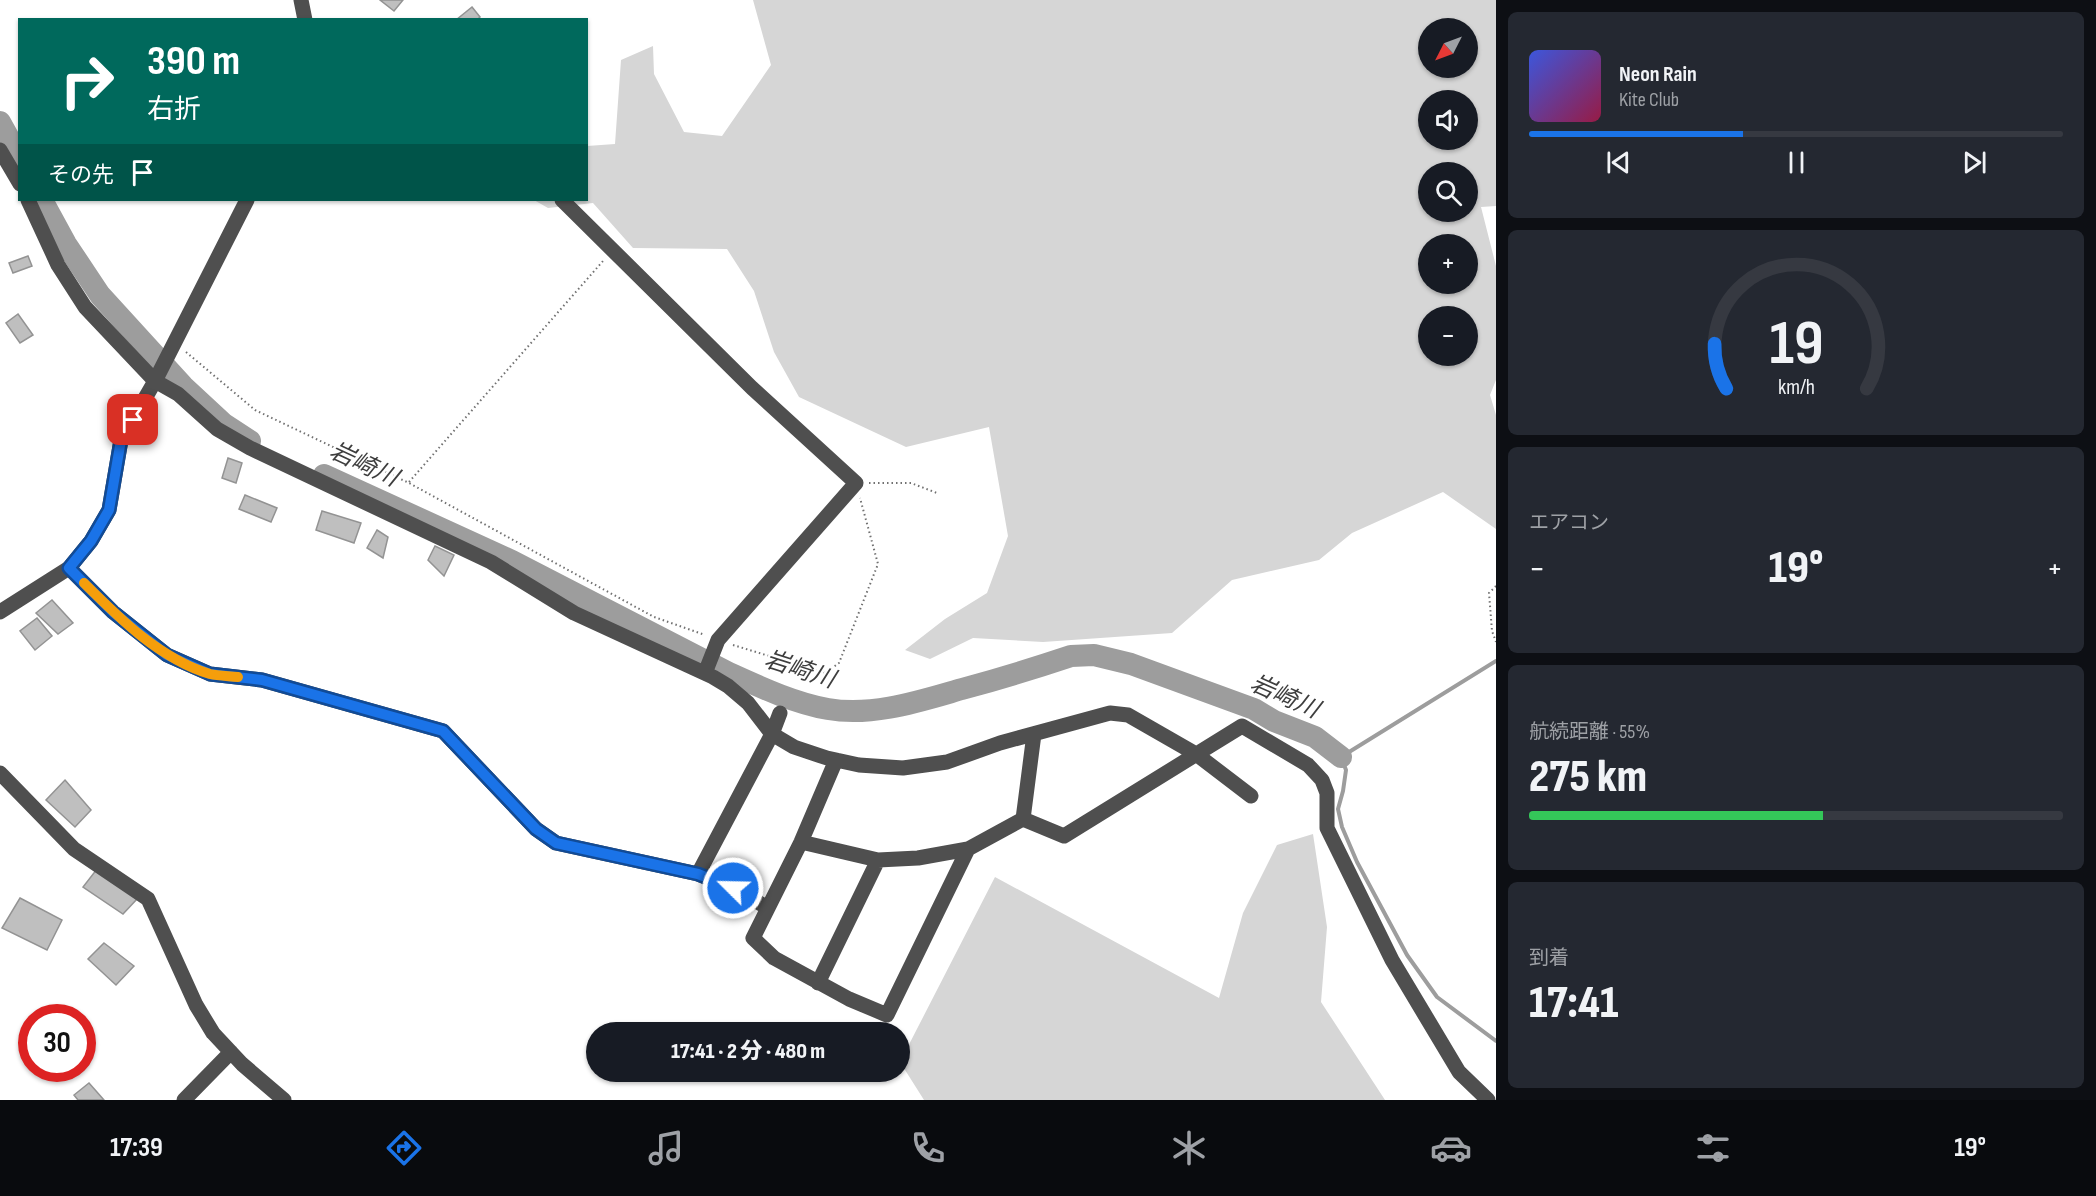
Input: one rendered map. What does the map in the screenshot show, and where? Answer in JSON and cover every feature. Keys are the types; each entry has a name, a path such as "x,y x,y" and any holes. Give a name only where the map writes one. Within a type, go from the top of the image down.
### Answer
{"street":[{"path":"301,0 304,18"},
{"path":"0,150 18,181"},
{"path":"28,201 58,265 85,307 157,378 217,429 250,448 491,562 574,613 705,673 728,686 748,703 772,734 794,747 859,765 903,768 947,762 1000,743 1110,713 1128,715 1196,754 1251,796"},
{"path":"0,612 69,568 91,541 109,510 121,440 157,378 246,201"},
{"path":"563,201 752,388 856,483 718,640 705,673"},
{"path":"69,568 113,612 167,655 210,674 262,680 443,731 536,829 556,843 698,874 733,888 768,908"},
{"path":"698,874 772,734 780,713"},
{"path":"1023,819 1064,836 1242,726 1308,765 1322,780 1327,793 1327,828 1392,960 1459,1072 1488,1100"},
{"path":"1023,819 1034,734"},
{"path":"836,760 801,842 753,938 774,958 849,999 886,1015 968,849"},
{"path":"0,773 74,849 148,899 196,1005 213,1033 284,1100"},
{"path":"801,842 878,860 918,858 968,849 1023,819"},
{"path":"818,982 878,860"},
{"path":"184,1100 231,1052"}],"path":[{"path":"409,483 612,249"},
{"path":"173,346 255,410 409,483 654,617 718,640 825,673 839,663 878,564 856,483 911,483 937,493"},
{"path":"1496,586 1489,593 1492,631 1496,642"}],"shaded area":[{"path":"753,0 1496,0 1496,206 1481,207 1496,266 1496,380 1490,395 1496,415 1496,529 1443,492 1352,533 1319,560 1232,580 1172,633 1043,642 973,638 930,659 905,650 945,619 987,593 1008,536 989,427 906,447 799,397 774,352 754,291 727,249 633,248 593,203 548,208 536,201 588,201 588,146 615,144 621,60 653,46 654,74 684,132 722,136 771,65"},
{"path":"1313,834 1327,927 1321,1002 1385,1100 924,1100 910,1078 910,1043 995,877 1219,998 1243,913 1277,845"}],"building":[{"path":"380,0 403,0 394,11"},
{"path":"472,7 480,17 479,18 458,18"},
{"path":"28,256 32,266 13,273 9,263"},
{"path":"18,314 33,335 20,343 6,323"},
{"path":"228,458 242,463 236,483 222,478"},
{"path":"245,495 277,508 271,522 239,509"},
{"path":"322,511 361,523 354,543 316,530"},
{"path":"377,530 388,537 383,558 367,548"},
{"path":"435,546 454,555 444,576 428,560"},
{"path":"52,600 73,623 58,634 36,613"},
{"path":"37,618 52,636 35,650 20,631"},
{"path":"65,780 91,810 75,827 46,800"},
{"path":"97,869 137,899 123,914 83,887"},
{"path":"20,898 62,920 47,950 2,928"},
{"path":"104,943 134,966 116,985 88,959"},
{"path":"89,1083 104,1100 78,1100 74,1095"}],"waterway":[{"name":"岩崎川","path":"0,122 18,154"},
{"name":"岩崎川","path":"43,201 66,244 100,295 183,386 224,424 250,441"},
{"name":"岩崎川","path":"324,475 512,561 729,673 803,703 845,711 896,707 1071,656 1094,655 1131,664 1254,709 1274,721 1315,737 1341,757"},
{"name":"岩崎川","path":"1496,661 1341,757 1346,770 1338,809 1342,827 1357,862 1407,955 1437,997 1496,1041"}],"slow traffic":[{"path":"84,583 113,612 167,655 210,674 238,677"}],"route":[{"path":"133,420 121,440 109,510 91,541 69,568 113,612 167,655 210,674 262,680 443,731 536,829 556,843 698,874 733,888"}]}
